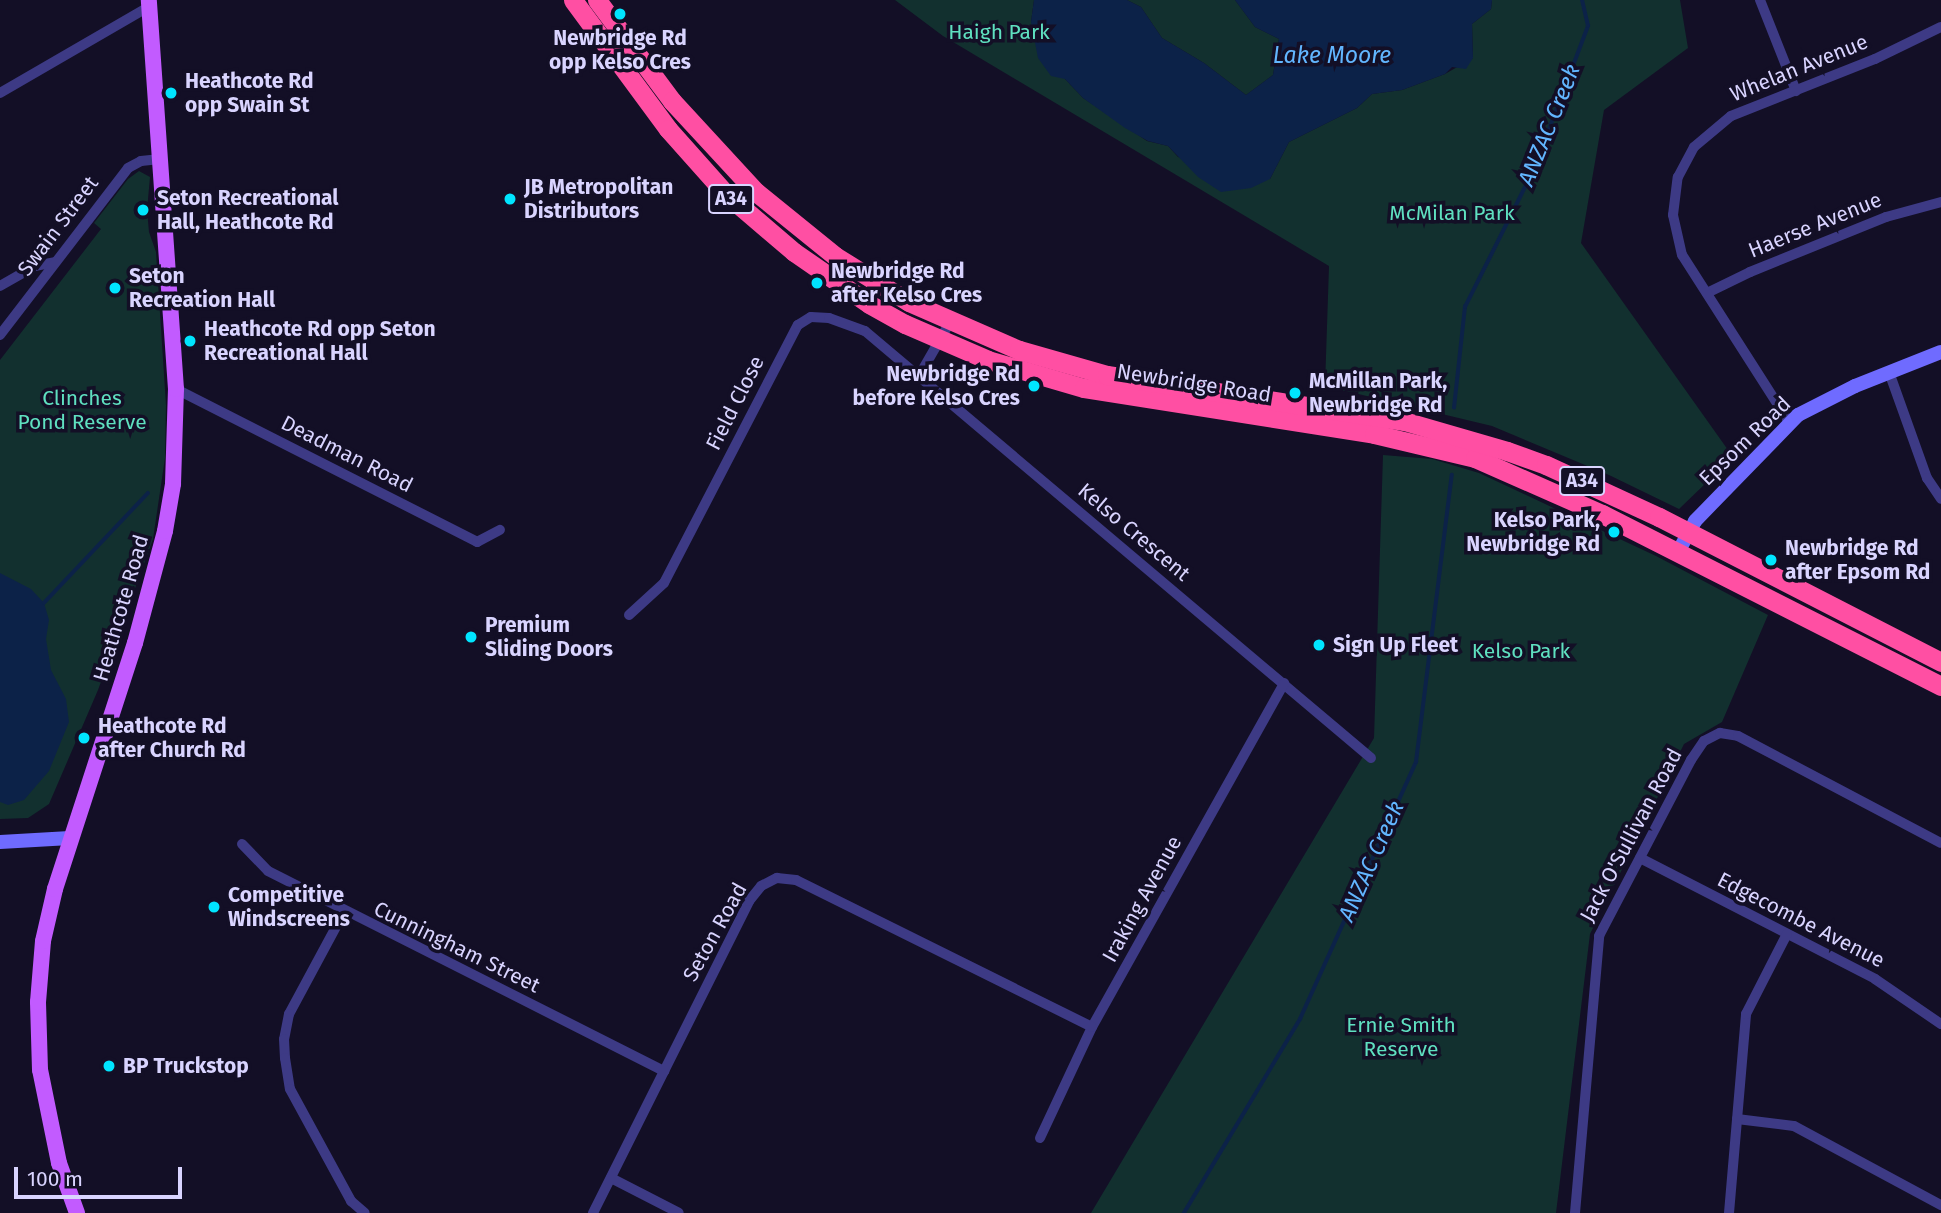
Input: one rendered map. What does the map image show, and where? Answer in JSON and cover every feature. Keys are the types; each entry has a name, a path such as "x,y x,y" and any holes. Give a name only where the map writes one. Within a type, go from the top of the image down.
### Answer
{"highway":[{"name":"Newbridge Road","path":"573,0 668,129 725,193 794,252 828,277 869,304 940,341 1009,367 1084,388 1428,436"},
{"name":"Newbridge Road","path":"597,0 672,101 723,160 772,207 863,275 950,322 1019,350 1107,375 1428,436 1546,466 1688,532 1941,662"},
{"name":"Newbridge Road","path":"1474,449 1941,686"}],"main road":[{"name":"Heathcote Road","path":"77,1213 60,1163 40,1070 39,1012 43,941 70,838 135,643 164,531 173,484 176,389 149,3"}],"street":[{"path":"1760,0 1796,91"},
{"path":"0,93 149,3"},
{"name":"Whelan Avenue","path":"1789,422 1682,255 1674,226 1673,195 1685,160 1706,135 1731,116 1875,59 1941,27"},
{"name":"Swain Street","path":"0,335 128,168 141,161 160,159"},
{"name":"Haerse Avenue","path":"1707,293 1750,272 1886,217 1941,202"},
{"path":"0,286 35,266 55,262"},
{"name":"Field Close","path":"629,615 664,583 798,325 811,317 829,318 865,331 919,376"},
{"path":"919,376 950,322"},
{"name":"Epsom Road","path":"1678,552 1688,532 1789,422 1825,400 1941,352"},
{"path":"1889,372 1927,478 1941,499"},
{"name":"Kelso Crescent","path":"919,376 1371,758"},
{"name":"Deadman Road","path":"176,389 477,542 500,530"},
{"name":"Iraking Avenue","path":"1040,1138 1092,1027 1284,683"},
{"name":"Jack O'Sullivan Road","path":"1575,1213 1599,936 1696,750 1704,741 1720,733 1738,736 1941,843"},
{"path":"0,842 70,838"},
{"name":"Cunningham Street","path":"242,844 260,866 344,912 664,1071"},
{"name":"Edgecombe Avenue","path":"1640,858 1894,990 1941,1024"},
{"name":"Seton Road","path":"593,1213 749,901 761,886 777,878 796,880 1092,1027"},
{"path":"344,912 289,1014 284,1039 285,1058 290,1089 351,1200 365,1213"},
{"path":"1729,1213 1746,1014 1787,934"},
{"path":"1737,1119 1794,1126 1941,1205"},
{"path":"611,1178 679,1213"}],"green space":[{"name":"McMilan Park","path":"895,0 1034,0 1031,22 1065,79 1083,98 1147,141 1168,146 1178,157 1270,179 1289,142 1357,108 1372,94 1402,90 1445,74 1473,58 1472,24 1491,9 1492,0 1680,0 1688,48 1604,110 1581,243 1733,457 1679,509 1609,475 1492,426 1325,386 1329,266 943,36"},
{"path":"1127,0 1235,0 1255,27 1279,39 1273,75 1246,95 1204,63 1162,38 1141,7"},
{"name":"Clinches Pond Reserve","path":"139,171 150,177 147,210 149,232 156,252 166,405 165,458 153,539 98,690 49,804 28,818 0,819 0,360 101,229 94,223 128,179"},
{"path":"1383,455 1432,459 1479,473 1656,556 1768,615 1722,722 1684,744 1590,934 1556,1213 1091,1213 1374,738"}],"water":[{"name":"Lake Moore","path":"1034,0 1127,0 1141,7 1162,38 1204,63 1246,95 1273,75 1279,39 1255,27 1235,0 1492,0 1491,9 1472,24 1473,58 1466,69 1452,67 1445,74 1402,90 1372,94 1357,108 1289,142 1270,179 1251,188 1221,192 1198,177 1168,146 1148,141 1125,128 1083,98 1065,79 1051,76 1038,58 1031,22"},
{"path":"0,573 31,589 44,603 49,620 46,639 51,670 66,699 69,722 49,771 24,800 8,805 0,802"}],"waterway":[{"name":"ANZAC Creek","path":"1454,408 1465,307 1534,169 1588,26 1582,0"},
{"name":"ANZAC Creek","path":"1184,1213 1300,1019 1416,762 1452,475"},
{"path":"44,603 148,493"}],"place":[{"name":"Newbridge Rd opp Kelso Cres","path":"620,14"},
{"name":"Heathcote Rd opp Swain St","path":"171,93"},
{"name":"JB Metropolitan Distributors","path":"510,199"},
{"name":"Seton Recreational Hall, Heathcote Rd","path":"143,210"},
{"name":"Newbridge Rd after Kelso Cres","path":"817,283"},
{"name":"Seton Recreation Hall","path":"115,288"},
{"name":"Heathcote Rd opp Seton Recreational Hall","path":"190,341"},
{"name":"Newbridge Rd before Kelso Cres","path":"1034,386"},
{"name":"McMillan Park, Newbridge Rd","path":"1295,393"},
{"name":"Kelso Park, Newbridge Rd","path":"1614,532"},
{"name":"Newbridge Rd after Epsom Rd","path":"1771,560"},
{"name":"Premium Sliding Doors","path":"471,637"},
{"name":"Sign Up Fleet","path":"1319,645"},
{"name":"Heathcote Rd after Church Rd","path":"84,738"},
{"name":"Competitive Windscreens","path":"214,907"},
{"name":"BP Truckstop","path":"109,1066"}],"park label":[{"name":"Haigh Park","path":"999,32"},
{"name":"Kelso Park","path":"1521,651"},
{"name":"Ernie Smith Reserve","path":"1401,1037"}]}
